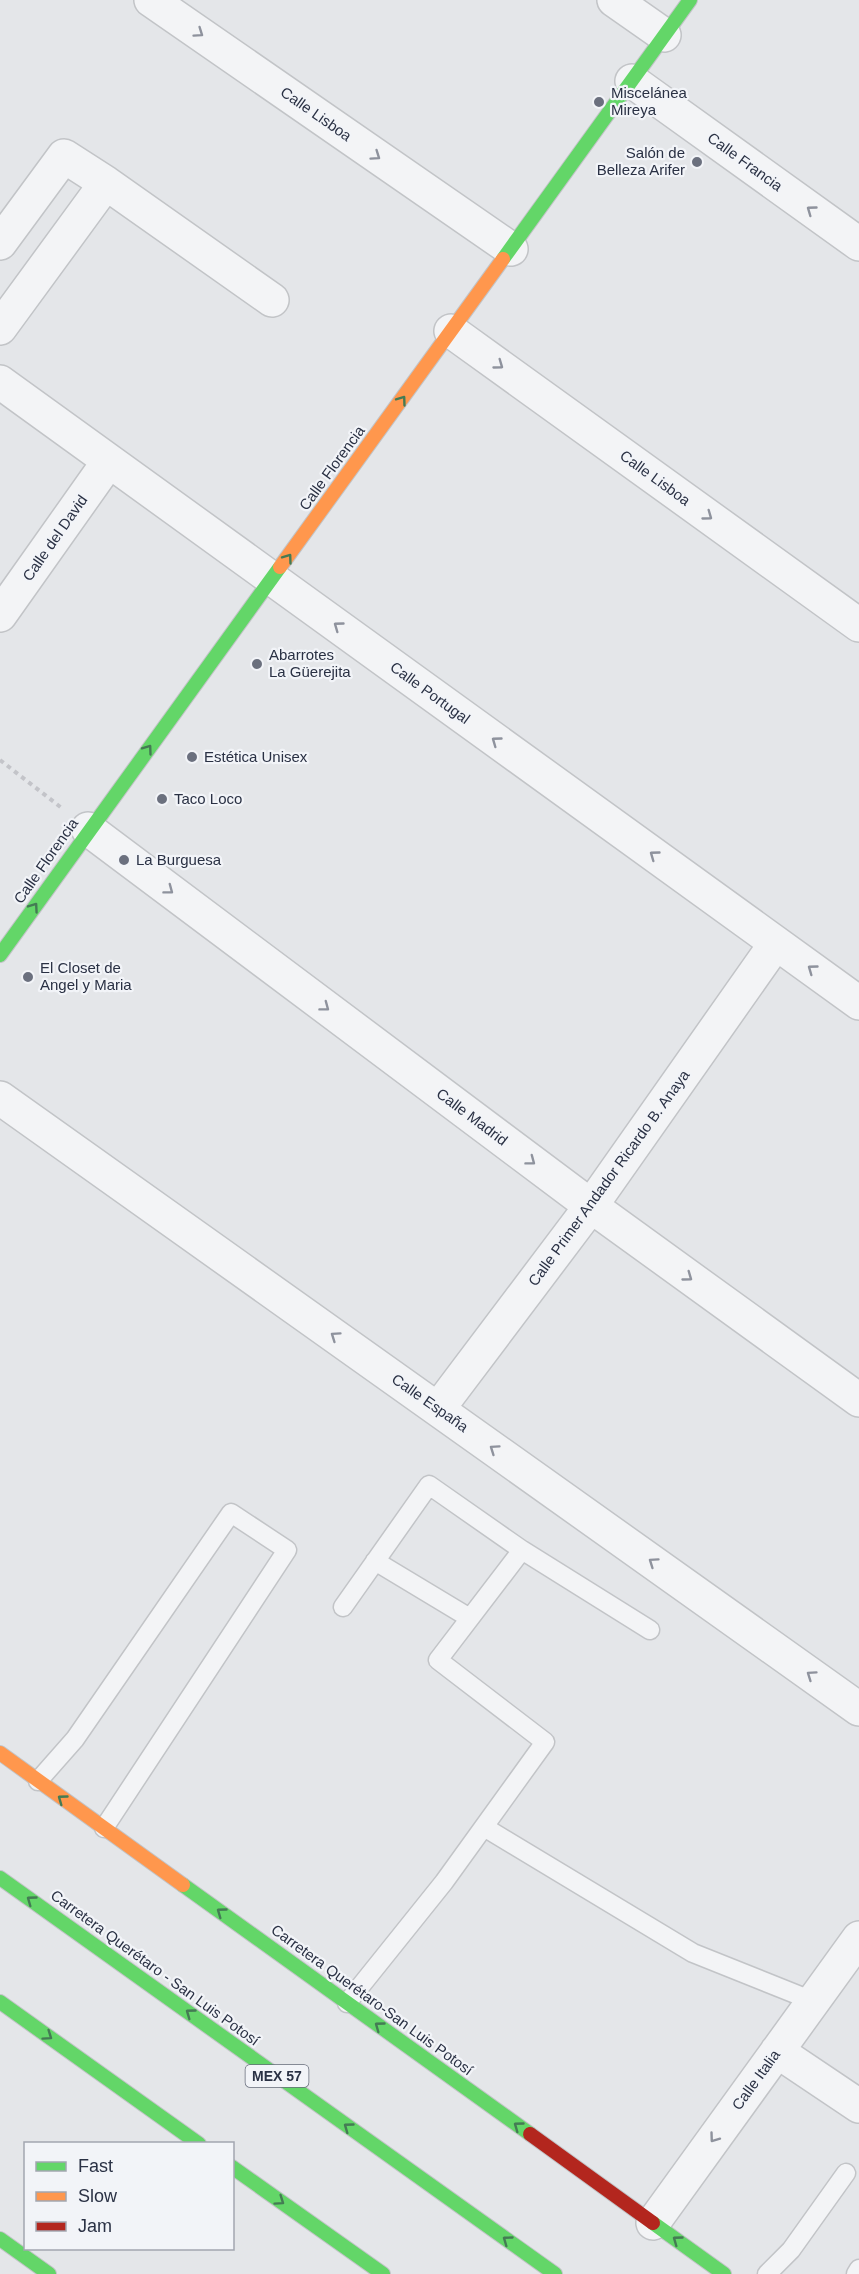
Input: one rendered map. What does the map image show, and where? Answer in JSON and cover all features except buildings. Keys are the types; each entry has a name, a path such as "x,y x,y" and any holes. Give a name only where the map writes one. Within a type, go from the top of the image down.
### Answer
{"main road":[{"name":"Calle Florencia","path":"0,955 88,829 273,579 690,0"},
{"name":"Carretera Querétaro-San Luis Potosí","path":"0,1754 724,2274"},
{"name":"Carretera Querétaro - San Luis Potosí","path":"0,1878 555,2274"},
{"path":"0,2002 196,2142"},
{"path":"234,2168 383,2274"},
{"path":"0,2239 49,2274"}],"street":[{"name":"Calle Lisboa","path":"150,0 511,249"},
{"path":"614,0 664,35"},
{"name":"Calle Francia","path":"632,81 859,244"},
{"path":"0,243 64,156 272,300"},
{"path":"0,327 12,287 106,183"},
{"name":"Calle Lisboa","path":"452,331 859,625"},
{"name":"Calle Portugal","path":"0,382 859,1003"},
{"name":"Calle del David","path":"0,615 109,462"},
{"name":"Calle Madrid","path":"88,829 591,1206 859,1400"},
{"name":"Calle Primer Andador Ricardo B. Anaya","path":"438,1409 591,1206 776,944"},
{"name":"Calle España","path":"0,1098 859,1709"},
{"name":"Calle Italia","path":"653,2223 813,2001 855,1953"},
{"path":"777,2051 859,2106"}],"lane":[{"path":"343,1607 429,1485 522,1550 650,1630"},
{"path":"38,1781 75,1738 231,1513 287,1551 104,1828"},
{"path":"347,2003 444,1882 545,1743 438,1660 468,1617 522,1550"},
{"path":"375,1561 468,1617"},
{"path":"484,1827 693,1953 813,2001"},
{"path":"767,2274 791,2250 846,2173"},
{"path":"856,2274 859,2269"}],"path":[{"path":"0,760 88,829"}],"traffic: fast":[{"path":"503,259 690,0"},
{"path":"0,955 280,567"},
{"path":"0,1878 555,2274"},
{"path":"183,1885 530,2134"},
{"path":"0,2002 196,2142"},
{"path":"234,2168 383,2274"},
{"path":"653,2223 724,2274"},
{"path":"0,2239 49,2274"}],"traffic: slow":[{"path":"280,567 503,259"},
{"path":"0,1753 183,1885"}],"traffic: jam":[{"path":"530,2134 653,2223"}],"place":[{"name":"Miscelánea Mireya","path":"599,102"},
{"name":"Salón de Belleza Arifer","path":"697,162"},
{"name":"Abarrotes La Güerejita","path":"257,664"},
{"name":"Estética Unisex","path":"192,757"},
{"name":"Taco Loco","path":"162,799"},
{"name":"La Burguesa","path":"124,860"},
{"name":"El Closet de Angel y Maria","path":"28,977"}]}
